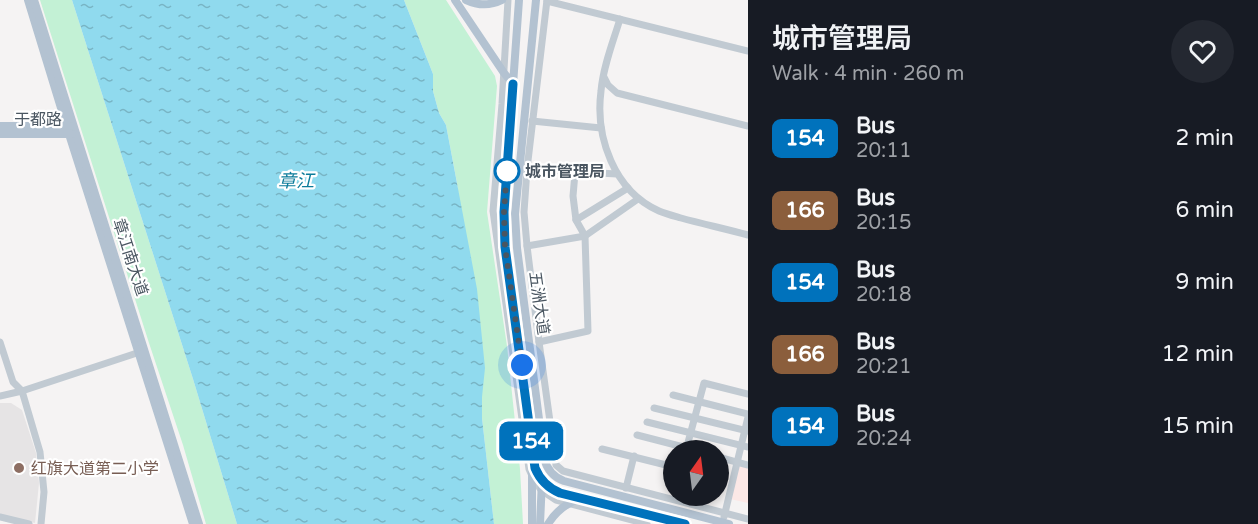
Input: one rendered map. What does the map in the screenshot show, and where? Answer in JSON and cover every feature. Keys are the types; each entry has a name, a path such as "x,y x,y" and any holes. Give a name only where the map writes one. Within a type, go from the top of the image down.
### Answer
{"main road":[{"name":"章江南大道","path":"28,0 199,524"},
{"name":"章江南大道","path":"34,0 71,130"},
{"path":"455,0 513,84"},
{"path":"466,0 486,4 502,0"},
{"name":"五洲大道","path":"520,0 504,212 505,247 533,463 540,481"},
{"name":"五洲大道","path":"534,0 515,214 517,248 545,462 540,481"},
{"name":"于都路","path":"0,126 71,130"},
{"name":"于都路","path":"0,134 71,130"},
{"name":"章江南大道","path":"142,352 193,524"},
{"path":"540,481 564,476 726,520"},
{"path":"540,481 555,491 685,524"},
{"path":"532,524 532,502 540,481"},
{"path":"540,481 540,524"},
{"path":"548,524 556,513 581,498"}],"street":[{"path":"507,0 502,104 493,211 527,464 556,500 647,524"},
{"path":"663,496 564,476 555,463 538,342 524,212 532,121 547,0 748,51"},
{"path":"620,19 604,74 600,107 601,128 617,174 638,199 659,212 748,235"},
{"path":"604,74 608,85 617,93 748,126"},
{"path":"600,107 606,98 617,93"},
{"path":"532,121 601,128"},
{"path":"527,169 617,174"},
{"path":"538,342 588,331 585,236 576,220 573,196 575,173"},
{"path":"576,220 628,188"},
{"path":"527,246 585,236 638,199"},
{"path":"0,342 14,382 22,391 37,436 43,467 44,492 41,524"},
{"path":"0,396 142,352"},
{"path":"690,440 704,383 748,394"},
{"path":"673,395 748,415 745,446 737,462 726,520"},
{"path":"654,408 746,431"},
{"path":"647,422 745,446"},
{"path":"637,435 663,442"},
{"path":"602,449 663,463"},
{"path":"626,488 634,456"},
{"path":"729,460 748,465"},
{"path":"693,506 726,520 748,519"},
{"path":"0,517 29,524"}],"shaded area":[{"name":"红旗大道第二小学","path":"0,403 11,403 22,410 36,453 39,483 35,523 0,514"},
{"path":"739,465 748,467 748,503 730,499"}],"green space":[{"path":"40,0 72,0 237,524 206,524 183,445"},
{"path":"404,0 446,0 495,76 497,86 487,212 507,346 520,469 523,524 494,524 457,183 446,125 439,113 433,91 433,74"}],"water":[{"name":"章江","path":"72,0 404,0 433,74 433,91 439,113 446,125 477,289 485,368 482,418 494,524 237,524"}],"bus line":[{"name":"154","path":"513,84 504,212 505,247 533,463 539,477 546,485 560,493 685,524"}],"place":[{"name":"城市管理局","path":"507,171"},
{"name":"红旗大道第二小学","path":"19,468"}],"route":[{"path":"507,171 504,212 505,247 522,365"}]}
